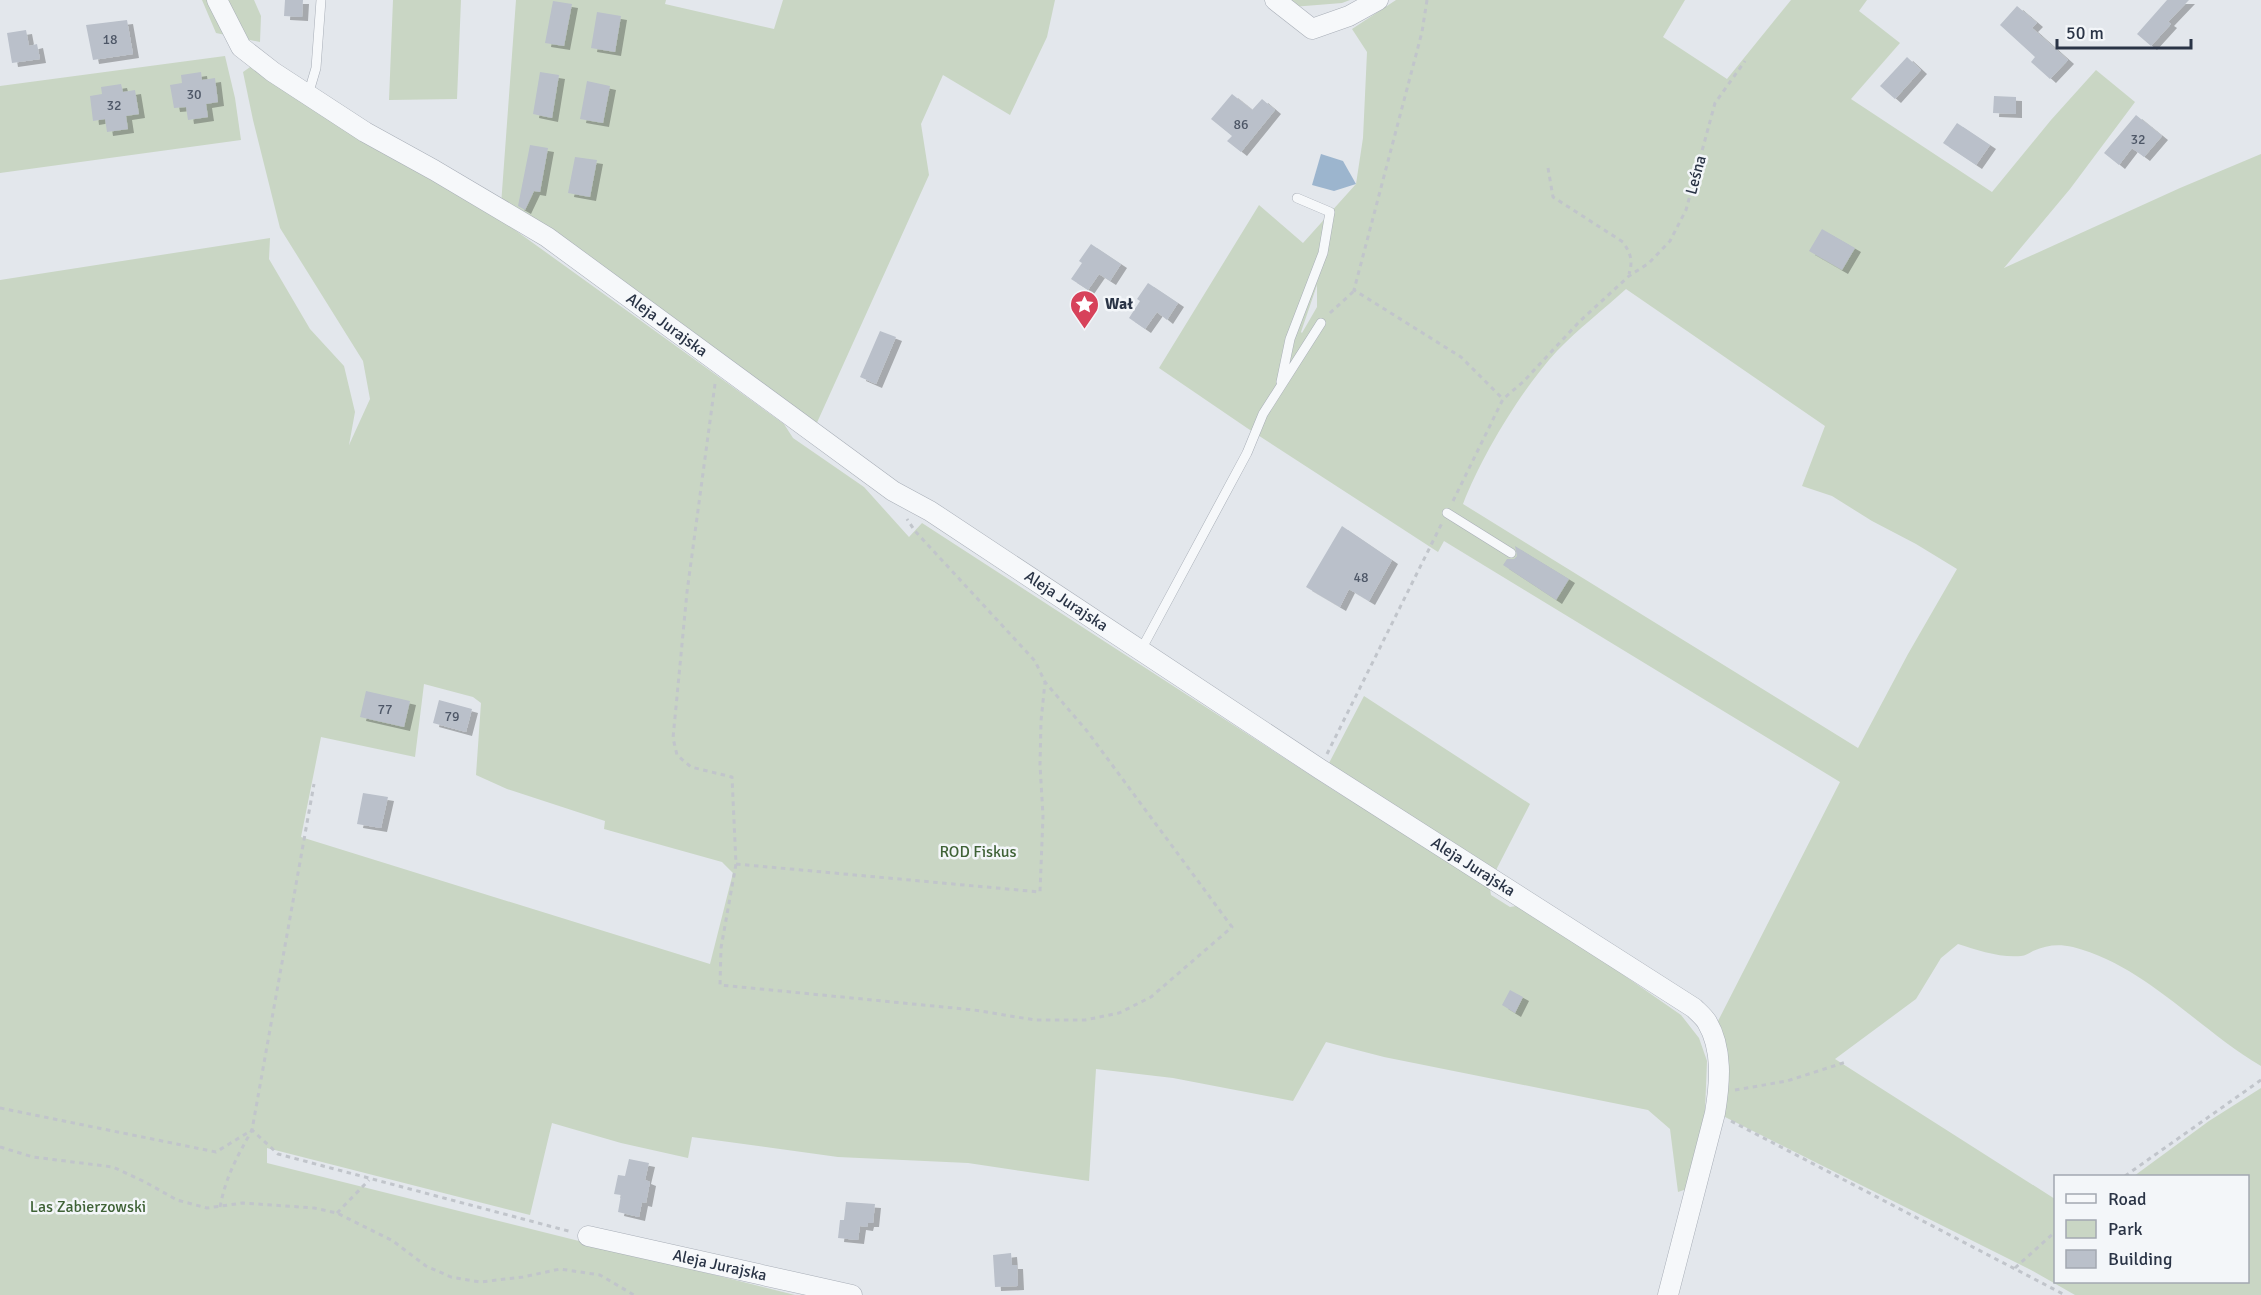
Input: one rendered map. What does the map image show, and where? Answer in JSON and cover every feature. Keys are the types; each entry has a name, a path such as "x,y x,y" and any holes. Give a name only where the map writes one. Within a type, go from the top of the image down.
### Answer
{"street":[{"name":"Aleja Jurajska","path":"217,0 241,47 308,96 365,132 547,237 893,491 930,511 1320,769 1694,1008 1707,1022 1716,1046 1720,1084 1715,1113 1668,1295"},
{"path":"1275,0 1312,28 1349,16 1378,0"},
{"name":"Aleja Jurajska","path":"588,1236 852,1295"}],"lane":[{"path":"308,96 316,68 321,0"},
{"path":"1280,387 1290,339 1323,253 1330,212 1297,198"},
{"path":"1140,650 1247,453 1263,414 1321,323"},
{"path":"1447,513 1511,553"}],"path":[{"path":"1321,323 1354,290 1422,32 1427,0"},
{"name":"Leśna","path":"1548,168 1553,196 1623,242 1630,252 1632,263 1629,276 1649,263 1670,241 1686,210 1715,103 1745,61"},
{"path":"1354,290 1461,357 1503,399"},
{"path":"718,363 688,581 673,738 677,755 691,767 732,777 736,864 721,948 720,986 974,1010 1035,1020 1085,1020 1119,1013 1151,997 1232,927 1087,731 1045,682 1035,661 915,531 896,503 893,491"},
{"path":"736,864 1041,892 1044,816 1040,765 1045,682"},
{"path":"220,1207 225,1181 232,1164 252,1130 314,784"},
{"path":"1718,1092 1787,1081 1846,1062"},
{"path":"2126,1175 2261,1080"},
{"path":"0,1108 216,1152 252,1130"},
{"path":"1715,1113 2065,1295"},
{"path":"252,1130 278,1154 369,1180 588,1236"},
{"path":"0,1147 33,1157 113,1167 177,1200 207,1208 243,1203 314,1208 337,1213 393,1241 426,1266 451,1277 480,1282 524,1277 560,1269 600,1275 634,1295"},
{"path":"337,1213 369,1180"},
{"path":"2015,1268 2054,1232"}],"green space":[{"path":"202,0 254,0 261,16 260,42 216,33"},
{"path":"393,0 461,0 457,99 389,100"},
{"path":"516,0 666,0 665,4 774,29 783,0 1055,0 1047,37 1010,115 943,75 921,124 929,175 815,427 501,205"},
{"path":"1284,0 1350,0 1342,3 1292,7"},
{"path":"1396,0 1685,0 1663,37 1727,79 1791,0 1867,0 1859,11 1900,43 1851,99 1992,192 2051,120 2096,70 2135,102 2070,189 2004,268 2261,154 2261,1066 2124,968 2073,947 2057,945 2043,947 2024,956 2005,956 1958,944 1941,958 1916,999 1835,1059 2054,1198 2054,1283 2249,1283 2249,1175 2135,1175 2209,1121 2261,1088 2261,1295 2075,1295 2031,1270 1721,1115 1726,1078 1718,1021 1840,782 1444,541 1438,552 1159,368 1259,205 1303,243 1356,184 1363,138 1367,52 1352,29","holes":["1317,285 1317,307 1302,333","1626,289 1825,426 1802,486 1832,496 1957,569 1858,748 1463,504 1492,444 1530,384 1565,343"]},
{"path":"225,56 235,98 241,140 0,173 0,86"},
{"path":"253,65 479,204 784,424 793,438 864,487 909,537 922,523 1335,791 1489,884 1491,895 1510,907 1523,905 1681,1015 1699,1038 1707,1061 1705,1111 1690,1188 1678,1192 1670,1129 1648,1110 1384,1057 1326,1042 1293,1101 1173,1078 1096,1069 1089,1181 968,1163 838,1157 692,1137 688,1158 621,1143 552,1123 530,1215 267,1148 267,1163 795,1295 0,1295 0,280 270,238 269,259 310,329 344,366 355,412 349,445 370,399 363,361 280,228 243,72","holes":["424,684 473,697 481,703 476,775 507,789 605,821 604,829 722,862 733,873 710,964 301,837 321,737 415,757"]},
{"path":"1364,696 1530,804 1494,874 1328,765"}],"water":[{"path":"1321,154 1343,161 1356,184 1334,191 1312,185"}],"building":[{"path":"285,0 303,0 302,17 284,16"},
{"path":"2167,0 2189,0 2168,22 2171,24 2151,46 2137,34"},
{"path":"553,1 572,4 564,46 545,43"},
{"path":"2017,6 2037,23 2032,28 2068,60 2050,79 2031,62 2035,57 2000,25"},
{"path":"597,12 621,16 615,52 591,48"},
{"path":"127,20 133,54 93,60 86,25"},
{"path":"26,30 29,46 37,44 40,59 12,63 7,33"},
{"path":"1907,57 1921,70 1895,99 1880,86"},
{"path":"201,72 202,80 215,78 218,102 206,104 208,117 188,120 186,107 174,108 170,85 182,83 181,75"},
{"path":"540,72 559,75 552,118 533,114"},
{"path":"587,81 610,86 603,123 580,119"},
{"path":"121,84 123,92 135,90 139,114 126,116 128,129 107,132 105,119 93,121 90,96 102,94 101,87"},
{"path":"1232,94 1252,110 1262,99 1275,110 1241,152 1227,141 1232,136 1211,119"},
{"path":"1994,96 2016,97 2016,114 1993,113"},
{"path":"2136,115 2162,136 2144,157 2132,148 2119,165 2104,153"},
{"path":"1957,123 1990,145 1976,165 1943,143"},
{"path":"530,145 548,148 540,192 534,191 525,210 518,206"},
{"path":"575,157 597,160 590,197 568,193"},
{"path":"1822,229 1855,248 1842,270 1809,251"},
{"path":"1091,244 1121,264 1110,281 1099,274 1088,290 1071,279 1082,263 1079,261"},
{"path":"1148,283 1178,303 1167,320 1157,312 1145,329 1129,318 1140,301 1137,299"},
{"path":"880,331 896,337 876,384 860,377"},
{"path":"1342,526 1392,560 1369,601 1349,589 1340,607 1306,587"},
{"path":"1515,546 1569,579 1556,600 1503,565 1507,559 1514,559 1517,556"},
{"path":"366,691 410,701 404,727 360,717"},
{"path":"439,700 472,709 466,732 433,723"},
{"path":"363,793 388,797 381,828 357,824"},
{"path":"1510,990 1523,997 1515,1013 1502,1005"},
{"path":"629,1159 649,1163 645,1180 650,1182 646,1203 642,1202 639,1217 618,1212 621,1195 614,1194 618,1175 625,1176"},
{"path":"846,1202 875,1204 873,1223 868,1223 867,1227 860,1226 858,1240 838,1238 840,1220 844,1220"},
{"path":"1011,1253 1012,1265 1017,1265 1018,1286 995,1287 993,1255"}],"place":[{"name":"Wał","path":"1084,330"}],"park label":[{"name":"ROD Fiskus","path":"978,852"},
{"name":"Las Zabierzowski","path":"88,1207"}]}
